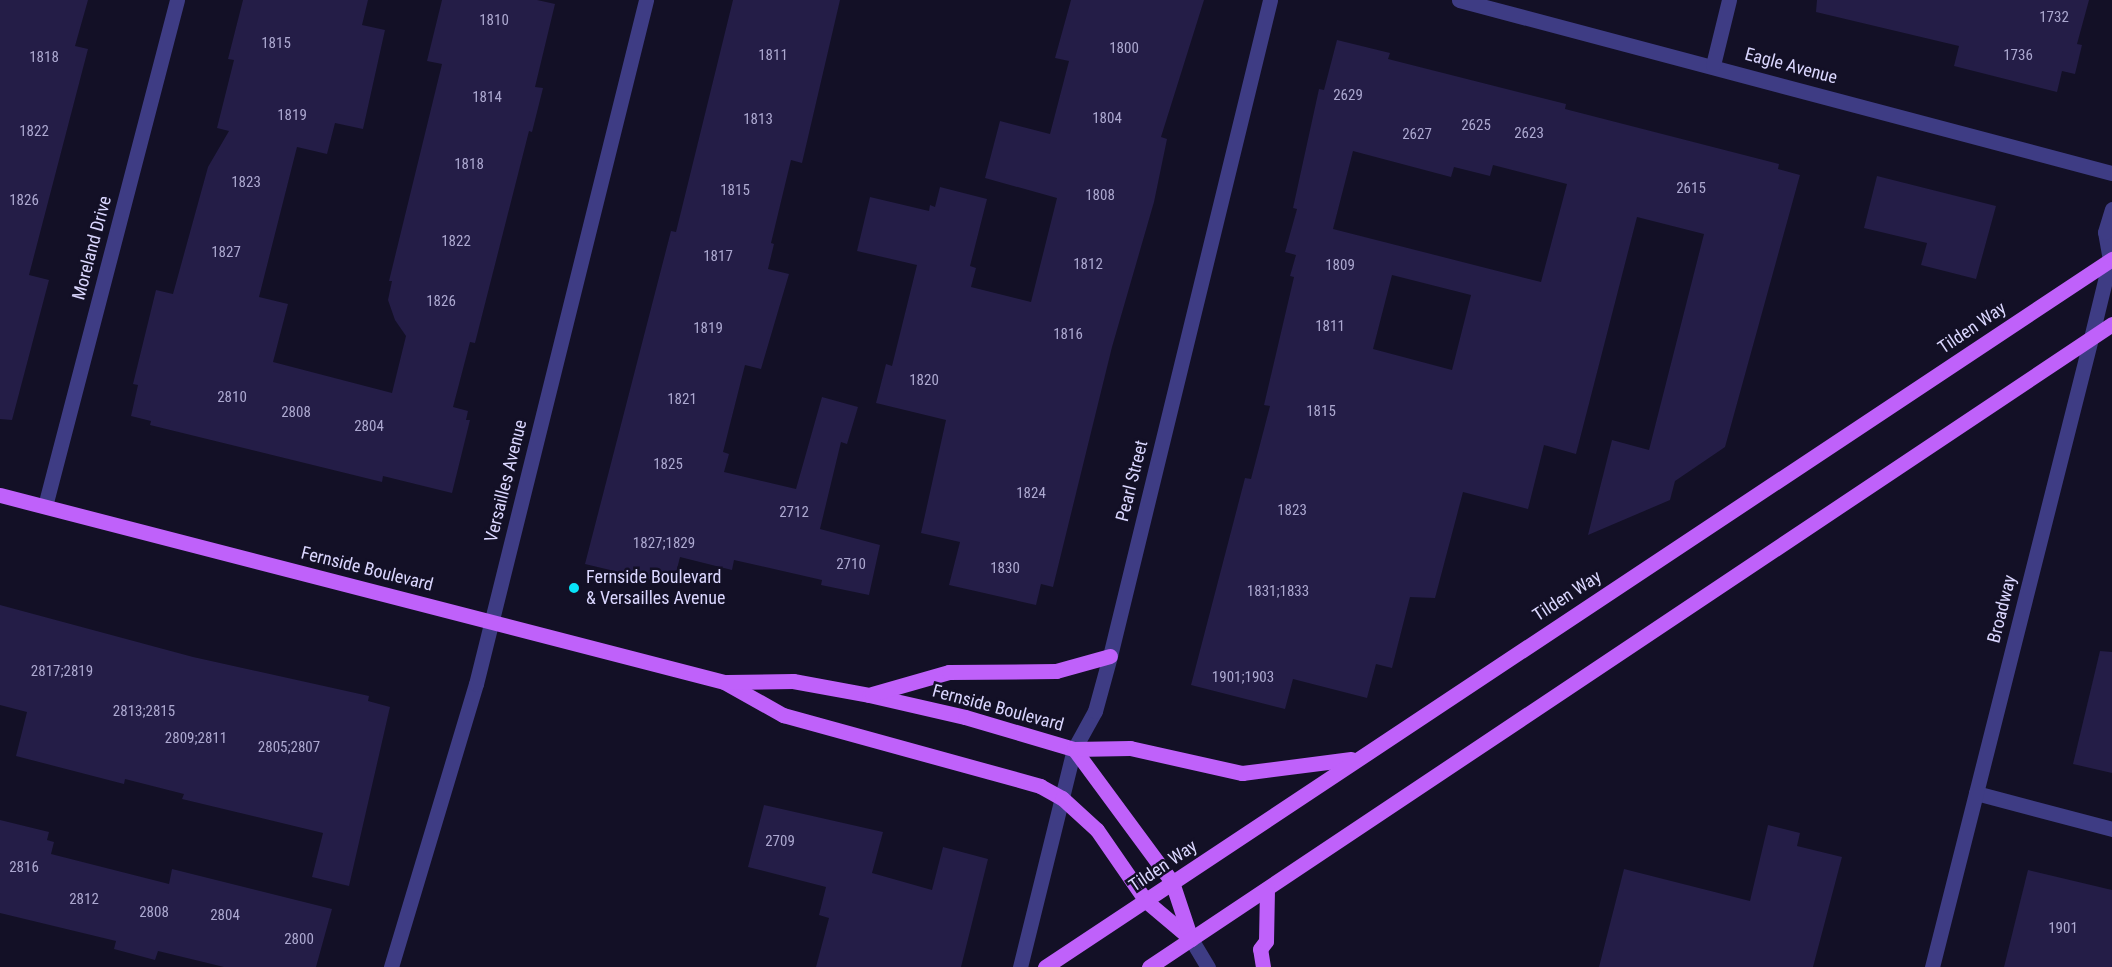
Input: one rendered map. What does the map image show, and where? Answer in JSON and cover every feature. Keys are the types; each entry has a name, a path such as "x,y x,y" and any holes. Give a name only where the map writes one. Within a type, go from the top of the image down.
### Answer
{"main road":[{"name":"Tilden Way","path":"1045,967 2111,259"},
{"path":"1149,967 2112,324"},
{"name":"Fernside Boulevard","path":"0,495 492,620 724,682 783,715 1040,786 1062,798 1097,830 1146,901 1191,939"},
{"path":"869,695 949,672 1056,671 1110,656"},
{"name":"Fernside Boulevard","path":"724,682 793,681 869,695 965,717 1074,749 1172,882 1191,939"},
{"path":"1074,749 1130,748 1242,773 1357,759"},
{"path":"1263,967 1260,949 1266,941 1267,889"}],"street":[{"name":"Moreland Drive","path":"45,506 177,0"},
{"name":"Versailles Avenue","path":"391,967 492,620 646,0"},
{"name":"Pearl Street","path":"1020,967 1074,749 1095,711 1110,656 1270,0"},
{"name":"Eagle Avenue","path":"1459,0 1713,65 2112,173"},
{"path":"1713,65 1730,0"},
{"name":"Broadway","path":"1932,967 2111,259 2106,232 2112,209"},
{"path":"1976,793 2112,829"},
{"path":"1191,939 1208,967"}],"building":[{"path":"0,0 88,0 75,46 88,49 29,275 49,280 12,420 0,419"},
{"path":"243,0 368,0 362,25 385,30 363,129 335,123 327,154 297,147 259,297 288,304 273,362 392,393 406,336 395,320 388,300 392,281 389,281 442,64 427,61 442,0 537,0 555,4 535,87 543,88 532,132 529,131 475,343 470,342 453,407 468,411 466,420 470,420 452,493 383,476 382,482 150,425 151,421 131,416 138,385 133,384 156,290 173,294 208,167 229,131 217,128 234,60 228,59"},
{"path":"733,0 840,0 802,163 791,160 771,243 774,244 768,269 789,274 761,369 745,365 723,452 729,454 724,472 796,489 822,397 858,407 847,444 841,442 820,529 880,545 869,595 821,585 822,580 734,560 732,570 680,557 673,585 585,564 671,231 676,232"},
{"path":"1071,0 1204,0 1161,137 1167,139 1154,202 1112,347 1053,587 1041,584 1036,605 949,585 960,542 921,533 946,420 876,403 886,364 892,366 917,265 857,251 870,197 929,211 930,205 935,207 940,187 987,199 970,266 976,268 971,287 1031,302 1057,198 985,178 1000,121 1050,134 1069,61 1055,58"},
{"path":"1817,0 2089,0 2077,44 2082,45 2075,74 2062,71 2057,92 1954,66 1959,46 1816,12"},
{"path":"1337,40 1390,53 1388,59 1566,104 1565,109 1779,164 1778,169 1800,175 1725,447 1675,481 1670,500 1588,535 1612,440 1649,450 1704,234 1637,217 1576,454 1544,445 1528,509 1463,492 1435,598 1410,597 1392,668 1376,664 1367,698 1293,679 1285,709 1191,685 1245,478 1251,479 1270,406 1264,405 1294,277 1290,276 1296,255 1285,252 1297,209 1293,208 1319,89 1324,90","holes":["1353,151 1451,177 1454,167 1490,176 1493,165 1567,184 1541,282 1333,229","1392,275 1471,295 1452,370 1373,349"]},
{"path":"1877,176 1996,206 1976,279 1921,265 1927,243 1864,228"},
{"path":"0,605 193,657 369,696 368,701 390,707 349,886 312,877 323,833 182,799 184,794 125,779 124,784 16,756 27,712 0,705"},
{"path":"2100,651 2112,652 2112,773 2073,764"},
{"path":"764,805 883,832 872,873 932,890 943,847 988,859 961,967 816,967 829,918 819,915 826,887 748,867"},
{"path":"0,820 49,832 47,840 54,842 51,854 169,884 172,869 332,909 316,967 224,967 158,951 155,960 114,949 116,941 0,913"},
{"path":"1768,825 1800,833 1797,846 1842,857 1813,967 1599,967 1624,869 1750,901"},
{"path":"2028,870 2112,890 2112,967 2004,967"}],"place":[{"name":"Fernside Boulevard & Versailles Avenue","path":"574,588"}]}
